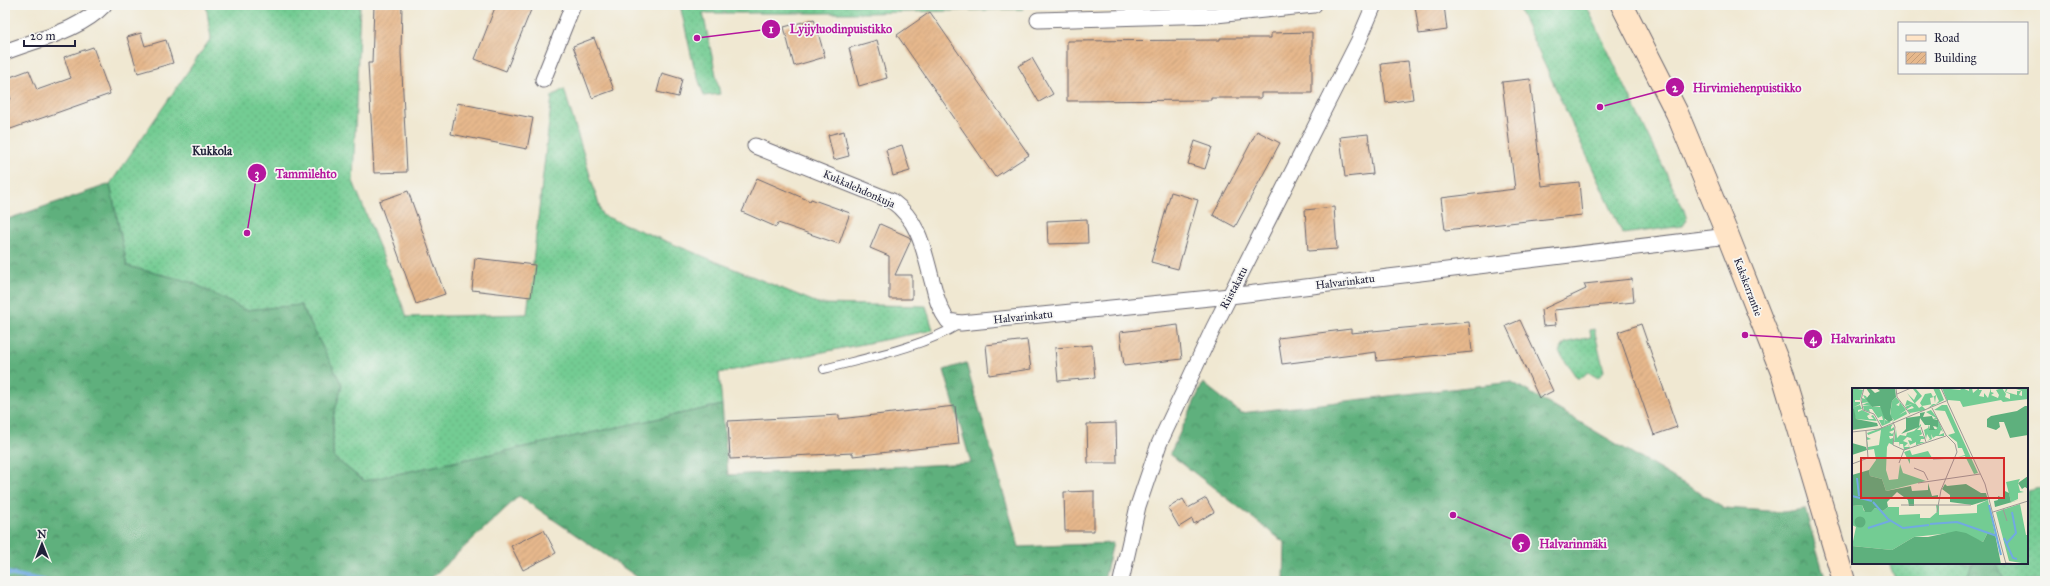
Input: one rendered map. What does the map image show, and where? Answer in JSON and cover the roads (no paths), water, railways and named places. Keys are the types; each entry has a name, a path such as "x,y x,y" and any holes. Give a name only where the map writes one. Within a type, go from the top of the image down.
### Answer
{"main road":[{"name":"Kakskerrantie","path":"1622,5 1677,113 1783,375 1844,581"}],"street":[{"path":"5,52 80,24 94,15 104,5"},
{"path":"543,80 573,5"},
{"path":"1038,20 1216,15 1314,5"},
{"name":"Riistakatu","path":"1121,581 1138,506 1154,458 1213,329 1359,40 1374,5"},
{"name":"Kukkalehdonkuja","path":"755,146 892,201 904,210 913,223 919,236 940,311 948,321 961,323"},
{"name":"Halvarinkatu","path":"961,323 1230,296 1728,236"}],"lane":[{"path":"824,369 901,348 946,332 961,323"}],"waterway":[{"path":"5,573 44,581"}],"place":[{"name":"Lyijyluodinpuistikko","path":"697,38"},
{"name":"Hirvimiehenpuistikko","path":"1600,107"},
{"name":"Tammilehto","path":"247,233"},
{"name":"Halvarinkatu","path":"1745,335"},
{"name":"Halvarinmäki","path":"1453,515"}],"district":[{"name":"Kukkola","path":"212,151"}]}
